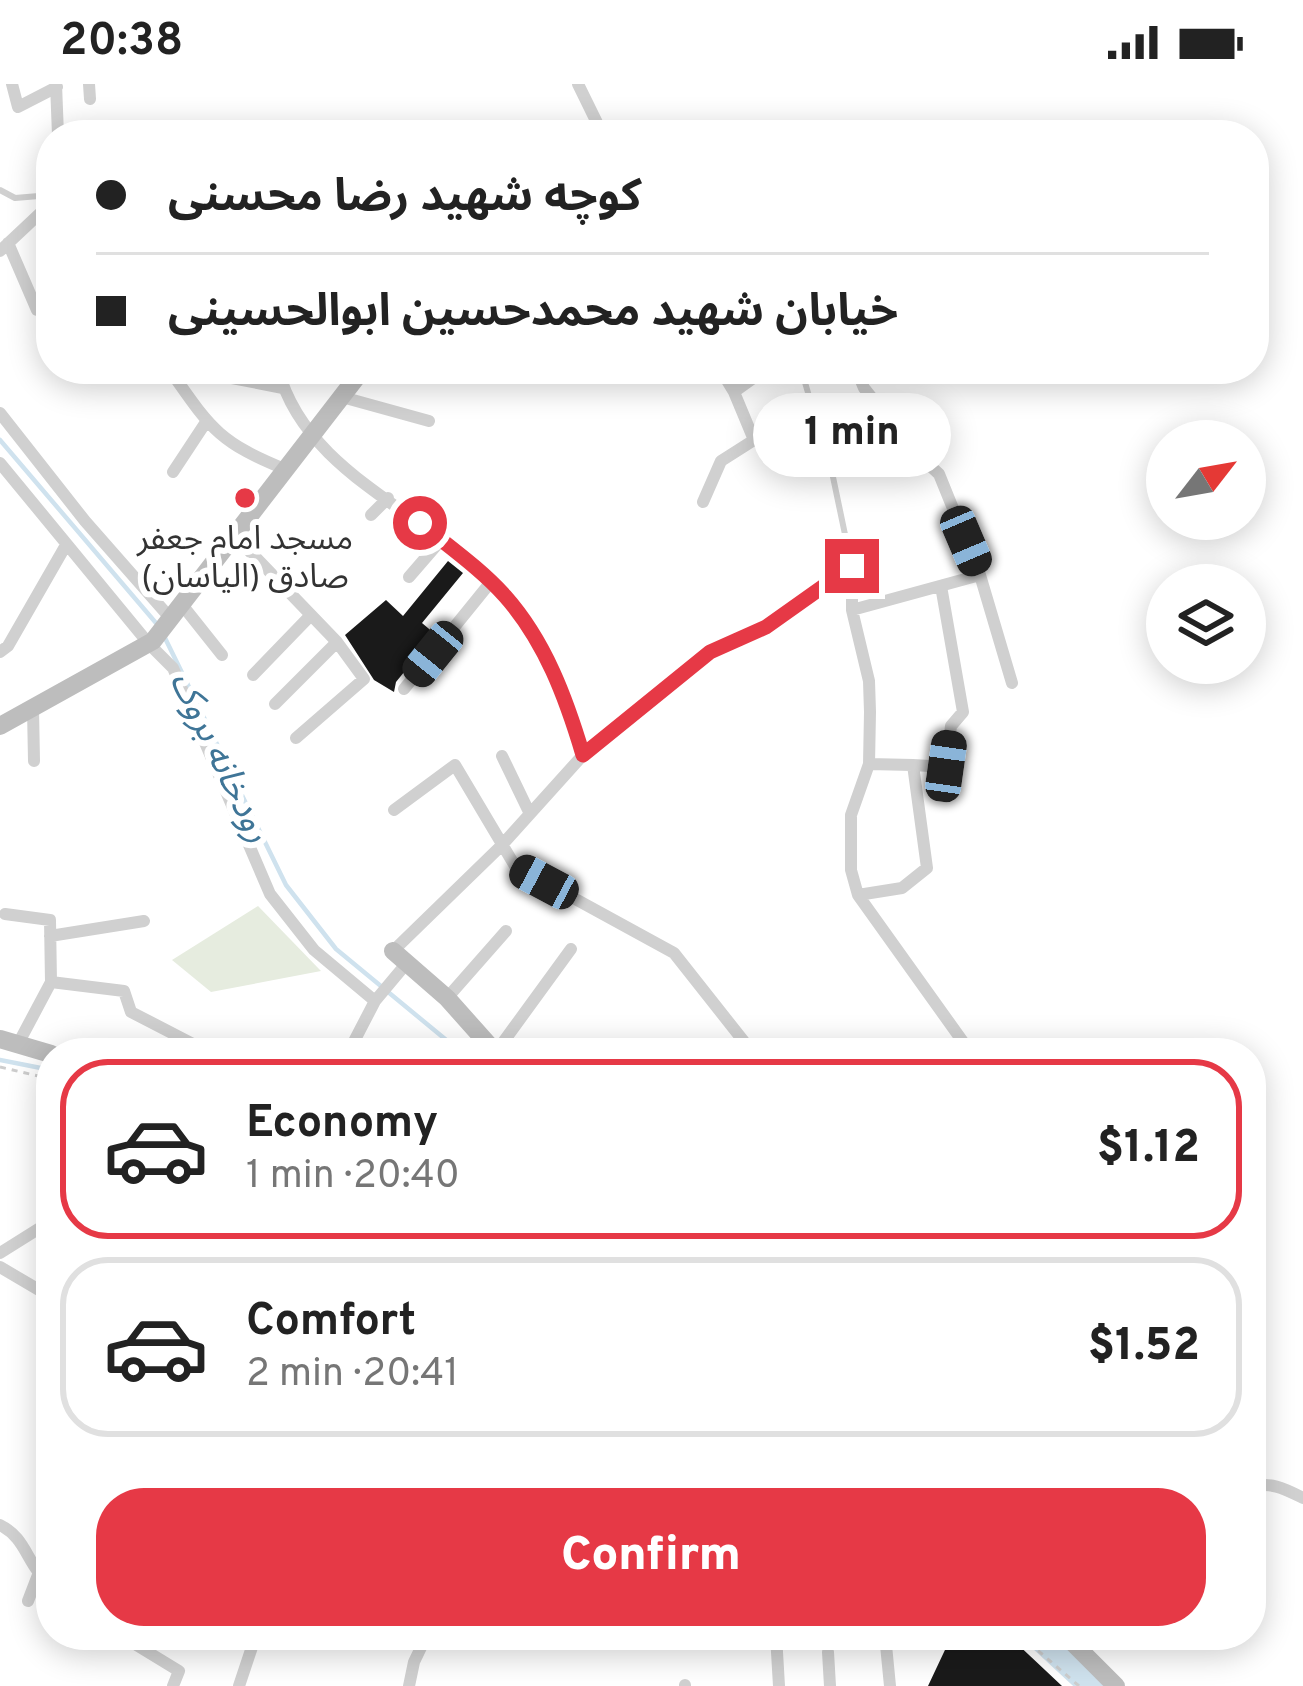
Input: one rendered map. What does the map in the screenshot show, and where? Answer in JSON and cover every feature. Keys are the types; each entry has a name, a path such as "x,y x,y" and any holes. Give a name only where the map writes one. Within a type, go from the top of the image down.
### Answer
{"street":[{"path":"12,84 17,107 56,86 57,120"},
{"path":"578,84 596,120"},
{"path":"36,214 4,247 36,308"},
{"path":"179,384 206,422 235,448 288,470"},
{"path":"264,384 283,388"},
{"path":"282,384 312,440 442,540 506,597 550,663 583,755"},
{"path":"5,720 151,643 352,384"},
{"path":"703,502 721,461 754,440 729,384"},
{"path":"734,392 745,384"},
{"path":"865,384 915,452 939,474 980,574 1012,683"},
{"path":"342,397 429,422"},
{"path":"0,413 71,504 174,617 222,655"},
{"path":"173,472 206,422"},
{"path":"0,464 173,668 271,894 314,950 375,1001"},
{"path":"371,515 388,498"},
{"path":"236,537 337,642 364,679 296,738"},
{"path":"409,577 442,540"},
{"path":"0,652 8,646 66,545"},
{"path":"852,566 852,610 869,681 869,764 851,815 851,870 858,895 960,1038"},
{"path":"356,1038 400,957 583,755 710,652 766,627 852,566"},
{"path":"852,610 980,574"},
{"path":"404,689 490,583"},
{"path":"869,764 946,766 952,726 963,712 941,586"},
{"path":"253,675 311,616"},
{"path":"275,704 337,642"},
{"path":"33,709 34,761"},
{"path":"502,756 530,814"},
{"path":"394,810 455,765 514,866 674,952 741,1038"},
{"path":"858,895 902,888 927,868 913,765"},
{"path":"5,914 50,920 51,982 9,1041"},
{"path":"50,936 144,921"},
{"path":"447,998 506,931"},
{"path":"507,1038 571,949"},
{"path":"400,957 447,998 483,1038"},
{"path":"51,982 124,991 131,1012 181,1038"},
{"path":"0,1253 36,1230"},
{"path":"0,1268 36,1288"},
{"path":"1266,1485 1303,1498"},
{"path":"0,1525 17,1533 36,1571"},
{"path":"28,1601 36,1580"},
{"path":"145,1650 178,1671 172,1686"},
{"path":"238,1686 251,1650"},
{"path":"409,1686 420,1650"},
{"path":"777,1650 779,1686"},
{"path":"886,1650 890,1686"},
{"path":"1087,1650 1116,1686"},
{"path":"828,1652 830,1686"}],"lane":[{"path":"0,190 36,198"},
{"path":"805,384 833,477 852,566"}],"path":[{"path":"0,1067 36,1075"},
{"path":"1037,1650 1079,1686"}],"shaded area":[{"path":"258,906 321,971 211,992 172,960"}],"building":[{"path":"448,561 463,573 422,623 435,634 396,682 394,692 374,680 345,635 386,600 403,616"},
{"path":"945,1650 1024,1650 1062,1686 928,1686"}],"waterway":[{"name":"رودخانه بروک","path":"0,440 156,623"},
{"name":"رودخانه بروک","path":"165,638 286,885 336,949 444,1038"},
{"path":"0,1060 36,1067"},
{"path":"1054,1650 1093,1686"}],"place":[{"name":"مسجد امام جعفر صادق (الیاسان)","path":"245,498"}],"route":[{"path":"420,523 506,597 550,663 583,755 710,652 766,627 852,566"}]}
